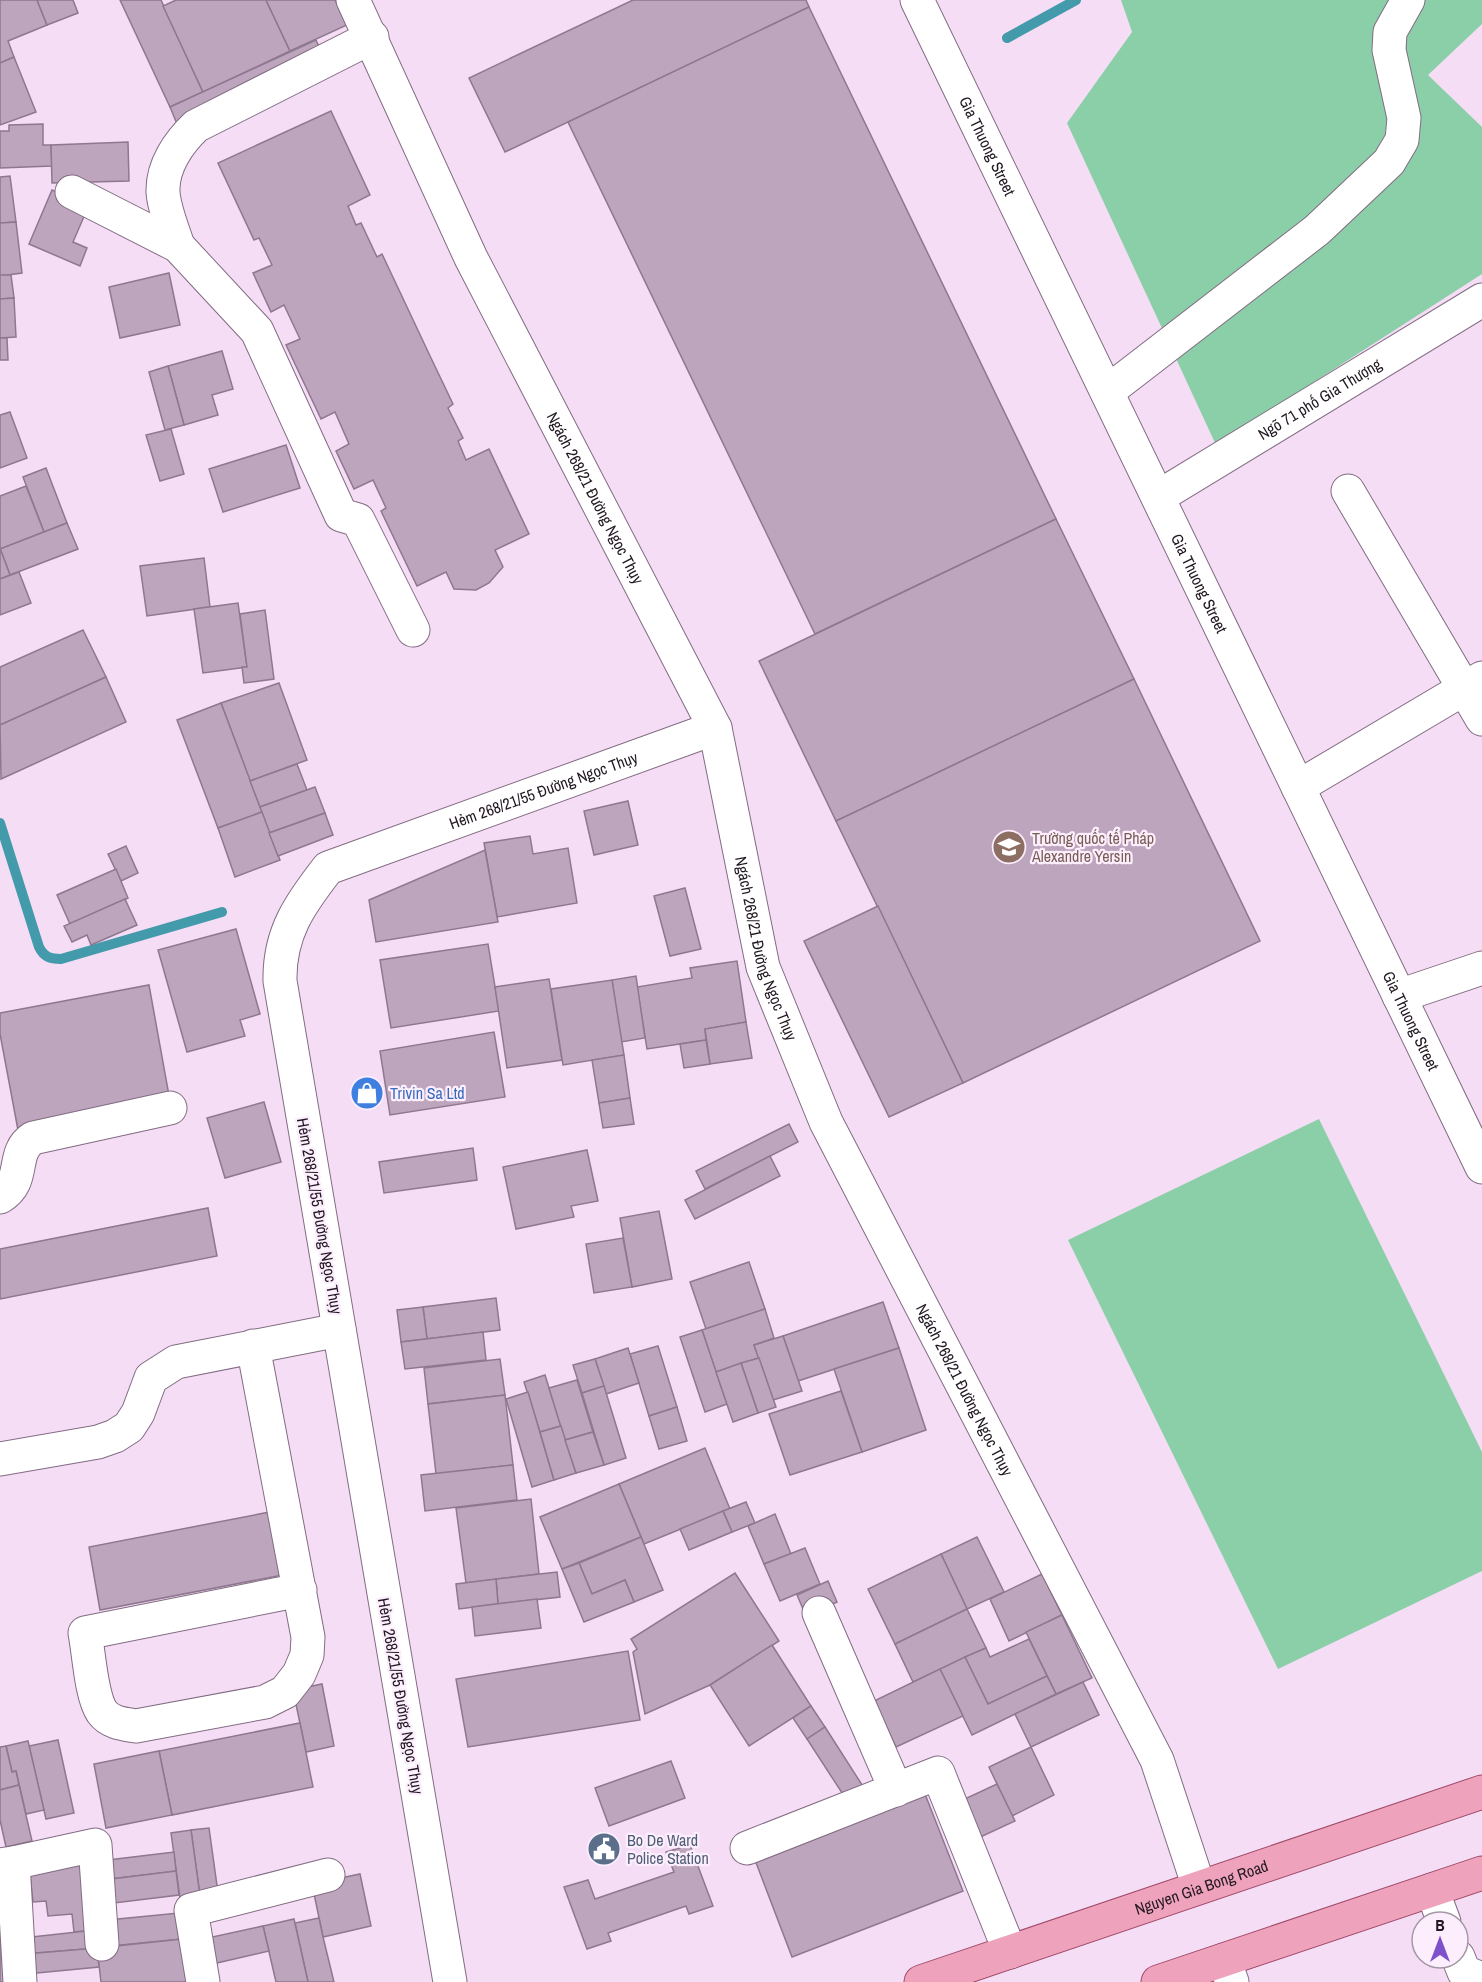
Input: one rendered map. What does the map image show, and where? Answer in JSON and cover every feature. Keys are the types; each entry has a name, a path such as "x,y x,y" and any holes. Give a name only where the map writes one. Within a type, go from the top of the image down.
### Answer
{"main road":[{"name":"Nguyen Gia Bong Road","path":"921,1982 1482,1792"},
{"path":"1158,1982 1228,1971 1432,1890 1482,1873"}],"street":[{"name":"Ngách 268/21 Đường Ngọc Thụy","path":"353,0 372,37 471,258 715,728 763,967 826,1122 1157,1760 1200,1887"},
{"name":"Gia Thuong Street","path":"917,0 1482,1167"},
{"path":"1107,392 1317,230 1389,162 1402,140 1404,118 1389,50 1390,32 1408,0"},
{"path":"178,246 163,191 169,163 179,142 196,126 372,37"},
{"path":"72,192 178,246 257,331 341,515 358,520 413,630"},
{"name":"Ngõ 71 phố Gia Thượng","path":"1158,498 1482,300"},
{"path":"1348,491 1473,684 1482,719"},
{"path":"1298,787 1473,684"},
{"name":"Hẻm 268/21/55 Đường Ngọc Thụy","path":"450,1982 280,981 280,958 301,902 328,868 715,728"},
{"path":"1399,996 1482,968"},
{"path":"0,1197 15,1183 22,1149 33,1137 170,1108"},
{"path":"3,1455 98,1442 115,1436 129,1427 138,1413 152,1378 162,1369 176,1362 339,1330"},
{"path":"253,1346 300,1590 309,1638 307,1655 299,1674 285,1692 265,1702 136,1726 116,1723 102,1712 96,1698 85,1633 300,1590"},
{"path":"819,1613 896,1790"},
{"path":"747,1848 938,1773 1010,1952"},
{"path":"20,1982 6,1864 95,1845 102,1944"},
{"path":"203,1982 191,1910 328,1875"},
{"path":"1432,1890 1440,1910"}],"green space":[{"path":"1121,0 1482,0 1482,24 1428,75 1482,127 1482,274 1216,445 1067,123 1132,32"},
{"path":"1319,1119 1482,1452 1482,1571 1278,1669 1068,1240"}],"building":[{"path":"0,0 37,0 47,25 8,41 14,57 0,63"},
{"path":"37,0 73,0 78,13 47,25"},
{"path":"120,0 161,0 203,92 170,107"},
{"path":"176,0 266,0 290,51 203,92 163,6"},
{"path":"266,0 335,0 347,25 290,51"},
{"path":"633,0 806,0 809,7 505,152 469,78"},
{"path":"809,7 1056,519 815,634 568,122"},
{"path":"316,40 323,56 177,124 170,107"},
{"path":"14,57 36,112 0,125 0,63"},
{"path":"331,111 370,195 348,206 356,225 361,223 377,257 382,254 453,404 448,408 463,438 458,441 466,460 489,449 529,534 495,550 503,567 489,583 476,590 454,589 446,572 417,586 381,511 386,508 373,480 354,489 336,451 349,444 335,412 321,419 286,345 300,339 284,305 271,312 253,273 272,265 259,238 254,240 218,163"},
{"path":"43,124 43,145 51,145 52,166 0,168 0,131 9,131 9,125"},
{"path":"128,142 129,181 52,183 51,145"},
{"path":"10,176 16,222 0,223 0,177"},
{"path":"52,190 89,205 73,242 87,248 80,266 29,244"},
{"path":"16,222 22,273 0,276 0,223"},
{"path":"169,273 180,325 120,338 109,287"},
{"path":"0,275 11,275 14,298 0,299"},
{"path":"14,298 16,337 0,338 0,299"},
{"path":"0,338 7,338 8,360 0,360"},
{"path":"222,351 233,389 212,395 218,415 184,425 168,366"},
{"path":"168,366 184,425 165,430 149,372"},
{"path":"10,412 27,458 0,468 0,415"},
{"path":"171,429 184,474 160,481 146,435"},
{"path":"286,445 300,488 223,512 209,469"},
{"path":"46,468 67,523 44,532 23,477"},
{"path":"26,486 44,532 0,549 0,496"},
{"path":"1056,519 1134,679 836,821 759,661"},
{"path":"67,523 78,549 10,575 0,549"},
{"path":"0,548 10,575 0,579"},
{"path":"204,558 210,607 147,616 140,566"},
{"path":"19,572 31,603 0,615 0,579"},
{"path":"238,603 247,667 203,673 194,609"},
{"path":"265,610 274,679 244,683 242,667 247,667 240,614"},
{"path":"83,630 106,677 0,725 0,667"},
{"path":"106,677 126,722 1,779 0,725"},
{"path":"1134,679 1260,941 963,1083 836,821"},
{"path":"279,683 307,760 250,781 221,703"},
{"path":"221,703 262,812 218,828 177,720"},
{"path":"297,764 307,790 260,807 250,781"},
{"path":"315,787 325,813 269,833 260,807"},
{"path":"628,801 638,845 594,855 584,811"},
{"path":"262,812 280,860 235,877 218,828"},
{"path":"325,813 333,835 278,856 269,833"},
{"path":"530,836 533,854 568,848 577,903 497,917 484,843"},
{"path":"126,846 138,873 121,881 108,854"},
{"path":"485,850 498,922 376,942 369,900"},
{"path":"116,869 128,898 70,924 57,895"},
{"path":"685,888 701,949 670,956 654,896"},
{"path":"125,899 137,925 91,945 87,935 72,942 64,926"},
{"path":"878,906 963,1083 889,1117 804,941"},
{"path":"236,929 260,1014 240,1020 245,1036 187,1052 158,950"},
{"path":"488,944 499,1011 391,1028 380,960"},
{"path":"737,961 746,1022 705,1029 706,1040 647,1049 637,987 692,978 690,968"},
{"path":"636,976 645,1038 621,1042 612,980"},
{"path":"549,979 562,1060 507,1068 495,987"},
{"path":"612,980 624,1055 563,1065 551,989"},
{"path":"149,985 170,1101 18,1130 0,1034 0,1013"},
{"path":"746,1022 752,1058 710,1064 705,1029"},
{"path":"494,1032 505,1097 390,1115 380,1051"},
{"path":"706,1040 710,1064 684,1068 680,1044"},
{"path":"624,1055 630,1098 599,1103 592,1060"},
{"path":"630,1098 634,1124 603,1128 599,1103"},
{"path":"264,1102 281,1162 225,1178 207,1118"},
{"path":"789,1124 798,1142 705,1189 696,1171"},
{"path":"473,1148 477,1180 384,1193 379,1162"},
{"path":"587,1150 598,1201 571,1206 574,1217 516,1229 503,1167"},
{"path":"770,1156 780,1176 695,1219 685,1200"},
{"path":"208,1208 217,1256 0,1299 0,1249"},
{"path":"659,1211 672,1279 632,1287 620,1218"},
{"path":"623,1238 632,1287 594,1293 586,1244"},
{"path":"749,1262 765,1309 706,1329 690,1282"},
{"path":"496,1298 500,1330 427,1339 423,1307"},
{"path":"883,1302 899,1348 798,1381 783,1336"},
{"path":"423,1307 427,1339 401,1342 397,1310"},
{"path":"765,1309 774,1338 754,1345 759,1358 716,1372 702,1330"},
{"path":"702,1330 727,1404 705,1412 680,1337"},
{"path":"483,1332 486,1360 405,1369 401,1342"},
{"path":"783,1336 802,1391 773,1400 754,1345"},
{"path":"658,1346 677,1407 649,1416 630,1354"},
{"path":"628,1348 639,1383 606,1394 595,1359"},
{"path":"899,1348 926,1430 862,1452 834,1369"},
{"path":"759,1358 776,1407 758,1413 741,1363"},
{"path":"500,1359 505,1395 428,1404 424,1368"},
{"path":"595,1359 604,1386 582,1393 573,1365"},
{"path":"741,1363 758,1413 733,1422 716,1372"},
{"path":"545,1375 561,1426 540,1432 524,1382"},
{"path":"577,1380 593,1432 565,1440 549,1388"},
{"path":"604,1386 626,1458 604,1465 582,1393"},
{"path":"841,1391 862,1452 790,1475 769,1414"},
{"path":"528,1392 554,1480 532,1487 506,1399"},
{"path":"505,1395 513,1465 436,1474 428,1404"},
{"path":"677,1407 687,1441 659,1449 649,1416"},
{"path":"561,1426 576,1473 554,1480 540,1432"},
{"path":"593,1432 604,1465 576,1473 565,1440"},
{"path":"705,1448 730,1509 644,1544 619,1484"},
{"path":"513,1465 517,1500 425,1511 421,1475"},
{"path":"619,1484 641,1537 562,1569 540,1517"},
{"path":"531,1499 539,1574 466,1583 456,1508"},
{"path":"746,1502 755,1523 732,1532 723,1511"},
{"path":"275,1511 288,1574 100,1610 89,1547"},
{"path":"723,1511 732,1532 689,1550 680,1529"},
{"path":"775,1514 791,1554 764,1564 748,1526"},
{"path":"641,1537 663,1590 634,1602 625,1580 592,1594 579,1563"},
{"path":"977,1537 1004,1592 967,1609 941,1554"},
{"path":"805,1548 820,1584 780,1601 764,1564"},
{"path":"941,1554 967,1609 895,1644 868,1589"},
{"path":"579,1563 592,1594 625,1580 634,1602 584,1622 562,1569"},
{"path":"557,1572 560,1597 498,1604 496,1579"},
{"path":"735,1573 779,1641 710,1685 645,1714 633,1652 637,1649 631,1639"},
{"path":"1042,1574 1062,1615 1009,1641 990,1599"},
{"path":"496,1579 498,1604 459,1609 456,1584"},
{"path":"828,1581 837,1602 806,1616 797,1595"},
{"path":"537,1599 541,1628 475,1636 472,1607"},
{"path":"967,1609 986,1648 913,1682 895,1644"},
{"path":"1062,1615 1092,1678 1056,1694 1026,1632"},
{"path":"1029,1639 1047,1676 988,1704 965,1657 986,1648 990,1657"},
{"path":"772,1645 811,1706 749,1746 710,1685"},
{"path":"628,1651 640,1720 468,1747 456,1679"},
{"path":"965,1657 988,1704 1047,1676 1056,1694 972,1735 940,1669"},
{"path":"940,1669 963,1716 896,1747 874,1701"},
{"path":"1083,1682 1099,1715 1031,1747 1015,1714"},
{"path":"322,1684 334,1746 306,1752 293,1690"},
{"path":"811,1706 825,1727 807,1739 793,1718"},
{"path":"300,1723 313,1787 172,1815 159,1751"},
{"path":"825,1727 864,1788 846,1799 807,1739"},
{"path":"58,1740 74,1813 46,1819 29,1746"},
{"path":"28,1741 44,1810 26,1814 16,1771 12,1772 6,1746"},
{"path":"6,1746 12,1772 16,1771 19,1785 0,1790 0,1747"},
{"path":"1031,1747 1054,1795 1012,1816 989,1767"},
{"path":"159,1751 172,1815 106,1828 94,1764"},
{"path":"671,1761 685,1798 609,1826 595,1788"},
{"path":"997,1784 1015,1821 974,1840 956,1803"},
{"path":"19,1785 32,1841 6,1847 0,1820 0,1790"},
{"path":"925,1794 963,1891 792,1957 755,1860"},
{"path":"209,1828 219,1900 201,1903 191,1830"},
{"path":"191,1830 201,1903 181,1905 171,1833"},
{"path":"690,1845 713,1906 689,1914 686,1906 608,1933 611,1941 587,1949 564,1887 588,1880 595,1899 674,1872 666,1852"},
{"path":"174,1852 176,1871 103,1880 100,1861"},
{"path":"88,1854 95,1930 74,1932 72,1914 48,1916 46,1901 33,1902 30,1874"},
{"path":"176,1871 179,1895 106,1904 103,1880"},
{"path":"360,1874 371,1926 323,1937 312,1884"},
{"path":"189,1912 192,1938 111,1946 108,1920"},
{"path":"319,1918 334,1982 308,1982 295,1923"},
{"path":"294,1919 308,1982 276,1982 263,1926"},
{"path":"263,1926 269,1951 208,1965 203,1939"},
{"path":"95,1930 97,1948 25,1954 23,1938"},
{"path":"192,1938 197,1982 101,1982 97,1948"},
{"path":"2,1939 11,1982 0,1982 0,1940"},
{"path":"97,1948 99,1967 27,1974 25,1954"}],"waterway":[{"path":"1007,38 1076,0"},
{"path":"0,823 39,947 48,957 61,959 222,912"}],"place":[{"name":"Trường quốc tế Pháp Alexandre Yersin","path":"1009,847"},
{"name":"Trivin Sa Ltd","path":"367,1093"},
{"name":"Bo De Ward Police Station","path":"604,1849"}]}
